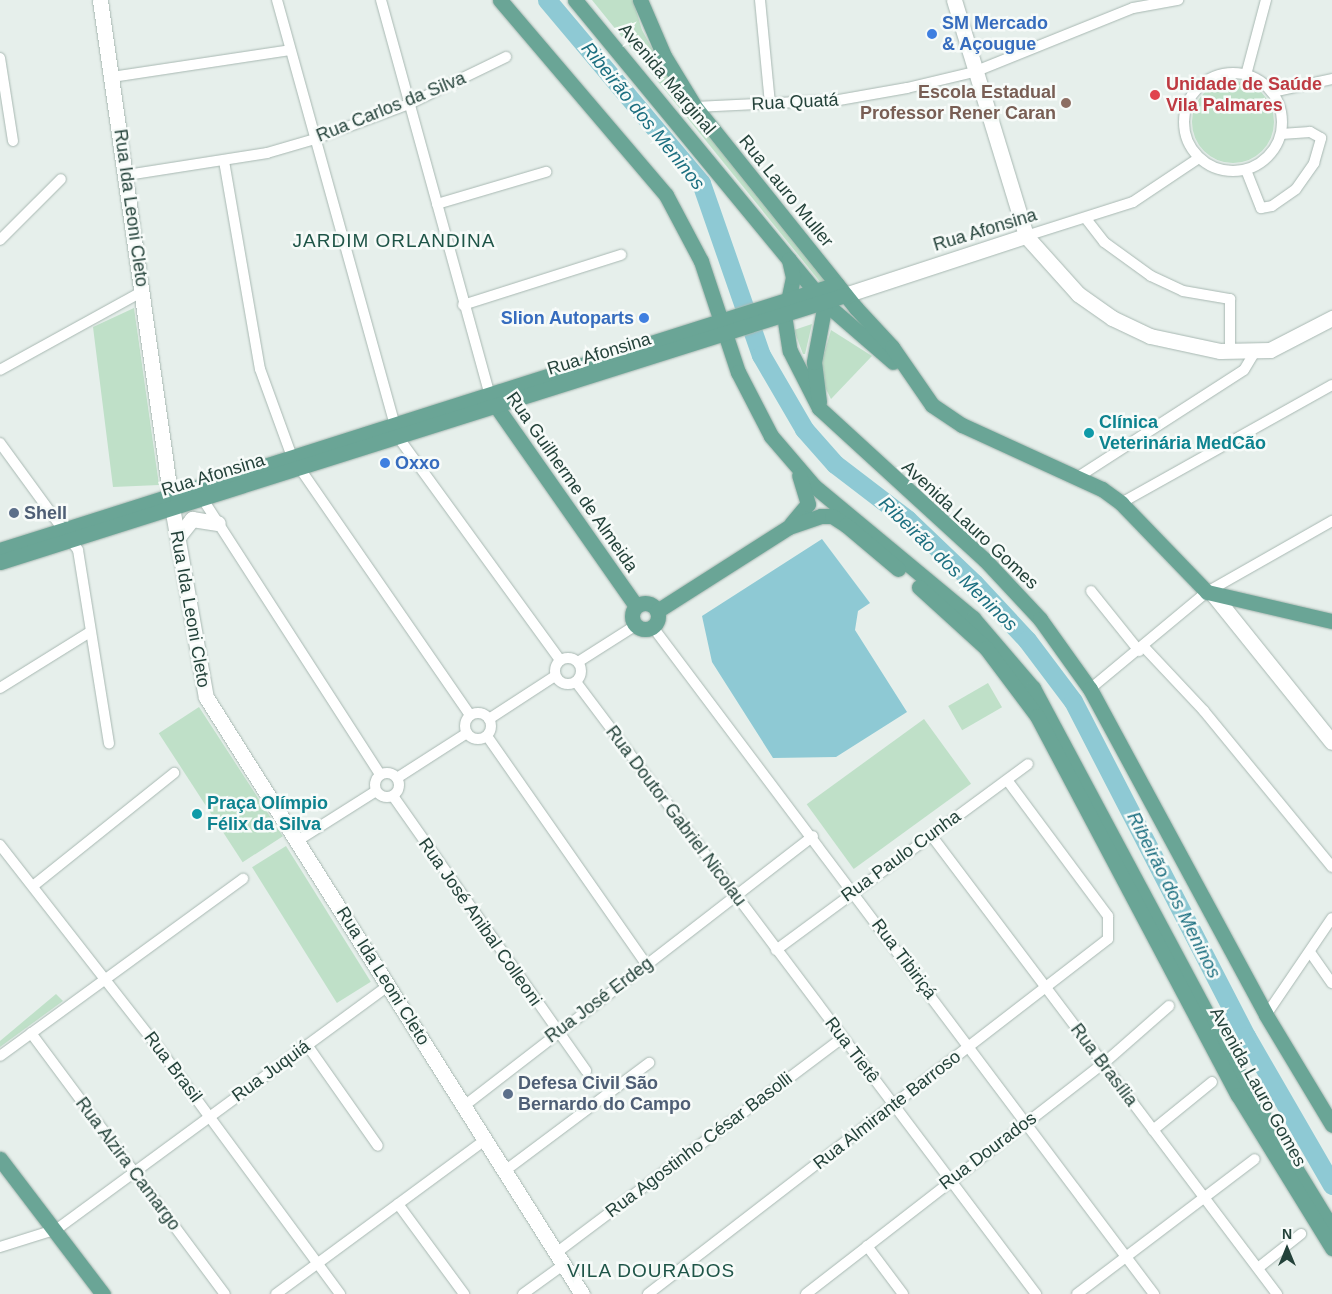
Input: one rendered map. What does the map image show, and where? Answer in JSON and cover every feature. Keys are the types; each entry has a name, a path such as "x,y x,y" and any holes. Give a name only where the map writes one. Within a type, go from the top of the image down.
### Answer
{"main road":[{"name":"Avenida Lauro Gomes","path":"500,0 666,195 701,261 728,326 755,411 795,466 973,618 1029,684 1058,730 1247,1089 1332,1228"},
{"name":"Avenida Marginal","path":"575,0 787,253 821,297"},
{"name":"Rua Lauro Muller","path":"640,0 664,56 695,107 841,290 892,347 924,393"},
{"path":"786,308 793,277 787,253"},
{"name":"Rua Afonsina","path":"0,562 68,535 841,290"},
{"path":"819,408 814,362 821,297"},
{"name":"Rua Lauro Muller","path":"821,297 882,350 924,393 962,425 1078,477 1121,503 1209,593"},
{"name":"Avenida Lauro Gomes","path":"786,308 792,358 819,408 984,560 1040,619 1090,689 1266,1015 1332,1125"},
{"name":"Rua Guilherme de Almeida","path":"492,401 636,606"},
{"name":"Rua Afonsina","path":"172,502 202,498 296,462"},
{"name":"Avenida Lauro Gomes","path":"789,527 808,500 795,466"},
{"name":"Avenida Lauro Gomes","path":"789,527 827,516 846,525 963,624 1011,677 1049,736 1264,1140 1332,1248"},
{"path":"657,611 648,603 636,606 632,614 636,625 652,626 657,611 789,527"},
{"name":"Rua Afonsina","path":"0,550 68,535"},
{"path":"1209,593 1332,621"},
{"path":"0,1159 57,1229 104,1294"}],"street":[{"name":"Rua Ida Leoni Cleto","path":"100,0 127,175 172,502 206,697 506,1170 582,1294"},
{"path":"277,0 395,431 560,660 578,662 636,625"},
{"name":"Rua Guilherme de Almeida","path":"381,0 463,305 492,401"},
{"path":"760,0 770,104"},
{"path":"954,0 974,72 1026,236 1078,294 1112,318 1176,344 1230,351 1255,352 1287,343 1332,318"},
{"name":"Rua Quatá","path":"695,107 851,99 974,72 1117,13 1178,0"},
{"path":"1246,75 1266,0"},
{"path":"112,77 290,50"},
{"name":"Rua Carlos da Silva","path":"127,175 224,161 315,139 409,104 506,57"},
{"path":"0,58 13,141"},
{"path":"1246,75 1272,92 1282,112 1281,134 1265,160 1246,170 1226,171 1199,158 1184,127 1190,98 1212,78 1246,75"},
{"path":"1272,92 1332,80"},
{"path":"1246,170 1261,208 1272,206 1296,189 1314,163 1321,138 1310,132 1281,134"},
{"name":"Rua Afonsina","path":"841,290 1087,220 1134,202 1199,158"},
{"path":"224,161 260,369 296,462 470,715"},
{"path":"437,204 546,172"},
{"path":"0,240 61,179"},
{"path":"1087,220 1104,242 1151,276 1183,291 1230,299 1230,351"},
{"path":"463,305 621,255"},
{"path":"0,370 143,291"},
{"path":"1078,477 1244,370 1255,352"},
{"path":"1121,503 1332,385"},
{"path":"0,443 78,550 109,744"},
{"path":"202,498 380,774 397,778 467,733"},
{"path":"178,537 192,519 218,522"},
{"path":"1090,689 1209,593 1332,521"},
{"path":"1091,591 1141,649 1204,711 1332,867"},
{"name":"Rua Lauro Muller","path":"1209,593 1332,742"},
{"name":"Rua Tibiriçá","path":"652,626 854,890 1154,1294"},
{"path":"0,688 90,632"},
{"path":"489,719 556,676 560,660"},
{"path":"556,676 564,684 576,682 581,670 578,662"},
{"name":"Rua Doutor Gabriel Nicolau","path":"576,682 776,950"},
{"path":"487,736 474,739 467,733 465,722 470,715 478,713 489,719"},
{"path":"489,719 487,736 646,964"},
{"name":"Rua Paulo Cunha","path":"776,950 854,890 1028,764"},
{"path":"33,886 174,773"},
{"path":"297,841 376,791 380,774"},
{"path":"376,791 393,796 399,787 397,778"},
{"name":"Rua Almirante Barroso","path":"648,1294 1108,940 1108,916 1007,780"},
{"name":"Rua José Anibal Colleoni","path":"393,796 586,1071"},
{"name":"Rua Brasília","path":"931,835 1277,1294"},
{"name":"Rua José Erdeg","path":"464,1106 557,1032 813,836"},
{"name":"Rua Brasil","path":"0,845 209,1116 340,1294"},
{"path":"0,1056 243,879"},
{"path":"1266,1015 1332,918"},
{"name":"Rua Tietê","path":"776,950 1036,1294"},
{"path":"1310,952 1332,983"},
{"name":"Rua Juquiá","path":"0,1247 57,1229 389,985"},
{"name":"Rua Dourados","path":"806,1294 949,1180 1103,1064 1169,1006"},
{"name":"Rua Alzira Camargo","path":"31,1034 225,1294"},
{"name":"Rua Agostinho César Basolli","path":"523,1294 560,1259 842,1038"},
{"path":"306,1045 378,1146"},
{"path":"506,1170 648,1062"},
{"path":"1153,1130 1212,1082"},
{"path":"276,1294 486,1139"},
{"path":"1077,1294 1255,1160"},
{"path":"398,1204 464,1294"},
{"path":"1258,1268 1301,1234"},
{"path":"867,1246 902,1294"}],"green space":[{"path":"592,0 633,0 642,30 664,70 827,282 825,288"},
{"path":"1225,81 1241,81 1256,88 1267,99 1274,114 1271,138 1262,151 1241,163 1225,163 1210,156 1199,145 1192,130 1192,114 1199,99 1210,88"},
{"path":"134,308 159,485 113,487 93,327"},
{"path":"812,324 805,354 803,354 794,330"},
{"path":"831,330 872,356 831,399 823,383 821,364"},
{"path":"988,683 1002,707 962,730 948,706"},
{"path":"199,707 283,836 243,862 159,733"},
{"path":"924,719 971,784 854,869 807,804"},
{"path":"286,846 371,982 337,1003 252,867"},
{"path":"56,994 63,1001 0,1047 0,1041"}],"water":[{"path":"822,539 870,603 858,611 855,630 907,712 836,757 773,758 712,662 702,616"}],"waterway":[{"name":"Ribeirão dos Meninos","path":"547,0 701,183 761,355 804,429 835,464 907,519 974,583 1027,640 1073,701 1246,1036 1332,1185"}],"place":[{"name":"SM Mercado & Açougue","path":"932,34"},
{"name":"Unidade de Saúde Vila Palmares","path":"1155,95"},
{"name":"Escola Estadual Professor Rener Caran","path":"1066,103"},
{"name":"Slion Autoparts","path":"644,318"},
{"name":"Clínica Veterinária MedCão","path":"1089,433"},
{"name":"Oxxo","path":"385,463"},
{"name":"Shell","path":"14,513"},
{"name":"Praça Olímpio Félix da Silva","path":"197,814"},
{"name":"Defesa Civil São Bernardo do Campo","path":"508,1094"}],"district":[{"name":"JARDIM ORLANDINA","path":"394,241"},
{"name":"VILA DOURADOS","path":"651,1271"}]}
